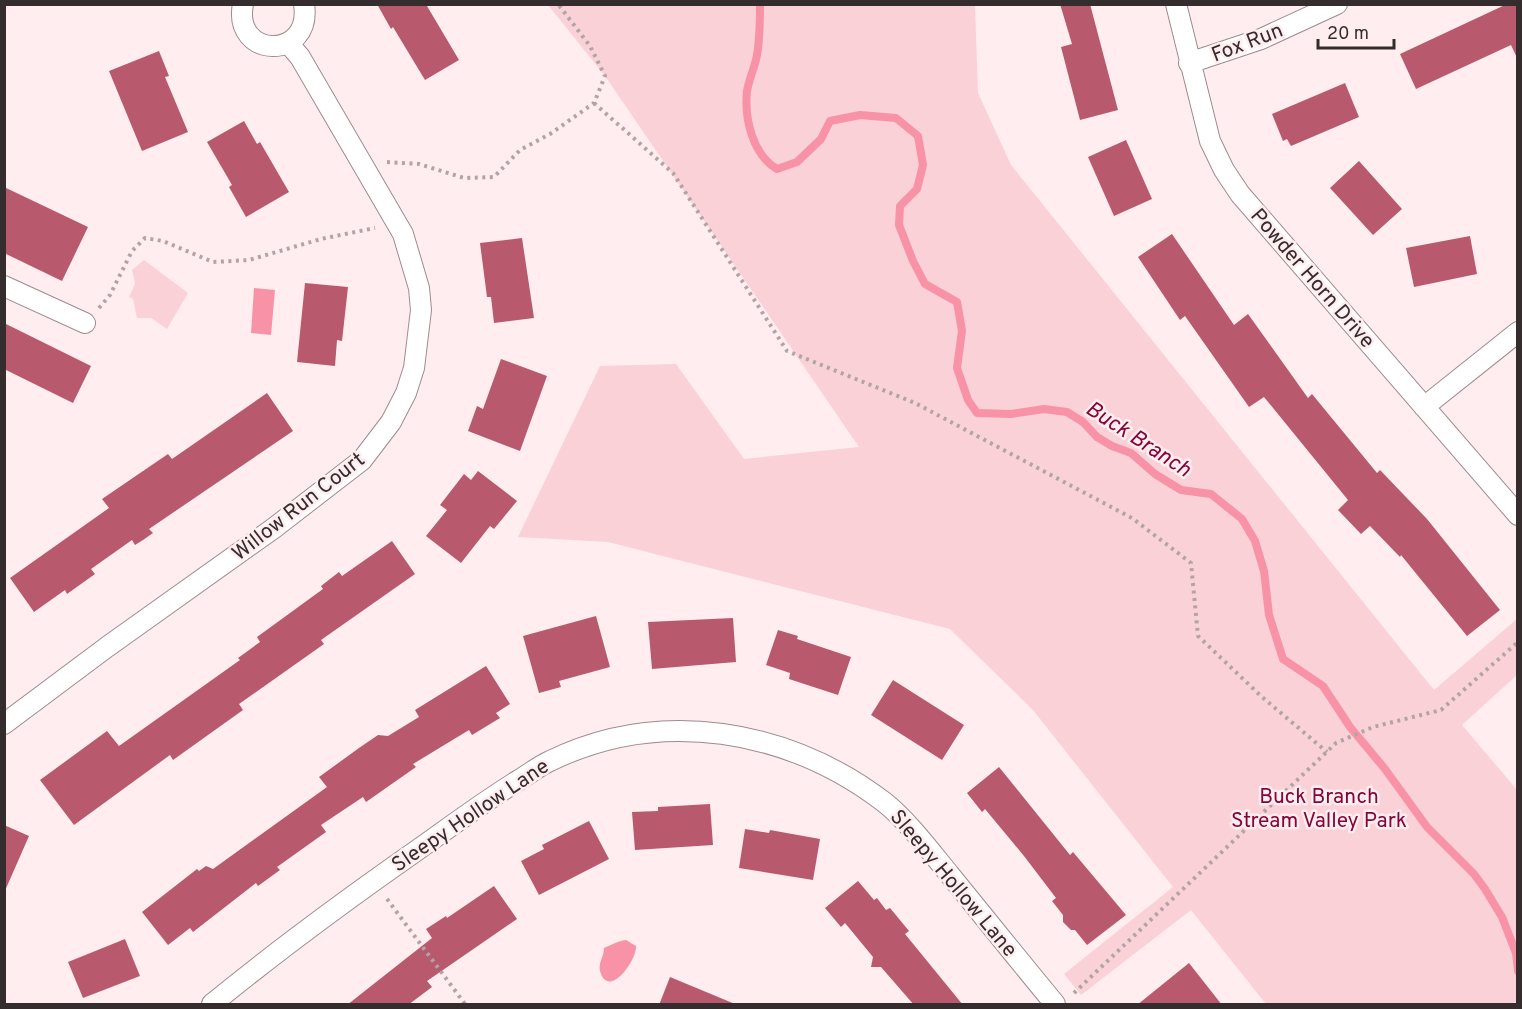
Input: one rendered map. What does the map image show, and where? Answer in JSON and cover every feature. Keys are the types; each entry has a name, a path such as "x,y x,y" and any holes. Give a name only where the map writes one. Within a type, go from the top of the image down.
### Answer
{"street":[{"path":"243,4 243,25 248,34 256,42 267,46 288,43 297,36 306,16 304,4"},
{"name":"Powder Horn Drive","path":"1176,4 1210,141 1224,170 1240,194 1518,515"},
{"name":"Fox Run","path":"1189,63 1261,39 1337,4"},
{"name":"Willow Run Court","path":"4,724 362,460 391,422 406,393 414,368 422,310 419,288 403,234 300,57 288,43"},
{"path":"4,286 85,323"},
{"path":"1424,407 1518,332"},
{"name":"Sleepy Hollow Lane","path":"212,1005 266,960 373,881 496,794 549,761 602,742 667,731 709,732 760,740 792,751 847,776 886,804 926,845 1064,1000"}],"path":[{"path":"367,170 388,162 419,164 464,178 494,177 520,150 550,134 594,103 605,76 590,46 558,4"},
{"path":"594,103 673,173 787,351 915,403 1132,518 1191,563 1198,636 1262,697 1327,752"},
{"path":"85,323 110,295 132,251 145,238 163,241 213,262 249,260 321,239 396,222"},
{"path":"1064,1000 1336,743 1373,727 1441,710 1518,642"},
{"path":"373,881 465,1005"}],"green space":[{"name":"Buck Branch Stream Valley Park","path":"548,5 975,5 978,93 1011,165 1434,690 1517,619 1517,675 1462,725 1517,790 1517,1004 1266,1004 1191,910 1081,995 1064,974 1173,887 1033,710 950,629 608,542 518,537 600,366 676,364 744,459 859,447 605,76"},
{"path":"144,260 188,293 167,329 151,318 137,318 133,299 129,297 135,284 132,270"}],"shaded area":[{"path":"254,288 275,290 271,335 251,333"},
{"path":"626,940 636,946 632,960 615,980 604,979 600,965 604,948"}],"building":[{"path":"377,4 429,4 427,6 459,60 425,80"},
{"path":"1060,4 1090,4 1118,110 1080,120 1061,47 1072,44"},
{"path":"1507,4 1518,4 1518,60 1511,45 1416,89 1400,54"},
{"path":"159,51 169,76 165,77 188,132 142,151 109,71"},
{"path":"1345,83 1359,117 1291,146 1287,139 1283,141 1272,114"},
{"path":"244,121 257,144 260,142 289,192 246,217 229,187 232,185 207,142"},
{"path":"1126,140 1152,199 1114,216 1088,157"},
{"path":"1359,161 1402,209 1373,235 1330,188"},
{"path":"4,187 88,227 62,281 4,253"},
{"path":"1172,234 1234,325 1248,314 1308,398 1312,394 1377,473 1380,470 1427,519 1500,610 1467,636 1401,555 1400,557 1370,526 1361,534 1338,510 1348,500 1264,397 1249,407 1185,316 1180,320 1138,257"},
{"path":"1470,236 1477,274 1414,287 1406,248"},
{"path":"522,238 534,318 494,323 491,297 487,297 480,243"},
{"path":"305,283 348,287 342,341 337,340 335,366 297,362"},
{"path":"4,323 91,366 73,403 4,369"},
{"path":"501,359 547,376 520,451 468,431 477,406 483,409"},
{"path":"267,393 293,431 149,529 153,533 143,540 135,545 132,540 91,569 95,574 67,594 65,590 34,612 10,578 109,508 102,499 168,454 172,459"},
{"path":"478,471 517,501 494,529 490,526 461,563 426,536 447,510 440,505 464,474 471,480"},
{"path":"392,541 415,574 321,640 324,644 239,704 243,710 173,760 170,755 74,825 40,780 107,731 119,746 240,660 238,658 260,642 257,637 323,589 321,586 339,572 342,576"},
{"path":"596,616 610,667 559,681 561,687 539,693 523,636"},
{"path":"733,618 736,662 652,669 648,622"},
{"path":"778,630 798,636 797,639 851,657 838,695 789,679 790,673 766,665"},
{"path":"486,666 510,704 496,713 500,718 472,735 469,730 413,764 416,767 366,802 363,797 321,825 326,832 277,867 280,870 258,886 256,883 193,932 190,928 168,945 142,912 197,869 199,871 206,866 213,869 327,787 319,777 359,748 378,735 388,736 419,717 415,710"},
{"path":"893,680 964,725 942,760 871,715"},
{"path":"999,767 1070,855 1073,852 1126,915 1087,945 1075,930 1071,930 1063,922 1063,915 1052,901 1056,898 1024,856 985,809 982,812 967,793"},
{"path":"710,804 713,845 635,850 632,812 658,811 658,807"},
{"path":"589,821 609,859 539,895 521,861 544,849 542,845"},
{"path":"4,825 29,836 4,893"},
{"path":"745,829 769,833 770,830 820,839 813,880 739,868"},
{"path":"858,881 874,900 877,898 886,910 890,908 909,931 905,934 963,1005 914,1005 881,967 871,967 873,957 845,923 841,927 825,908"},
{"path":"494,886 517,919 427,981 432,987 408,1005 347,1005 432,938 426,929 446,916 447,918"},
{"path":"125,939 140,976 83,998 68,962"},
{"path":"1189,963 1222,1005 1137,1005"},
{"path":"670,977 735,1004 659,1005"}],"waterway":[{"name":"Buck Branch","path":"760,4 758,49 746,102 752,135 762,155 777,169 797,162 821,139 830,121 860,115 896,118 918,136 923,165 917,189 900,206 899,225 925,284 957,302 962,331 957,368 968,400 977,413 1011,414 1044,409 1067,412 1083,422 1097,437 1131,453 1155,474 1181,490 1211,494 1242,519 1255,541 1264,571 1269,615 1283,659 1323,686 1350,727 1385,769 1427,827 1474,874 1502,917 1516,953 1518,971"}]}
